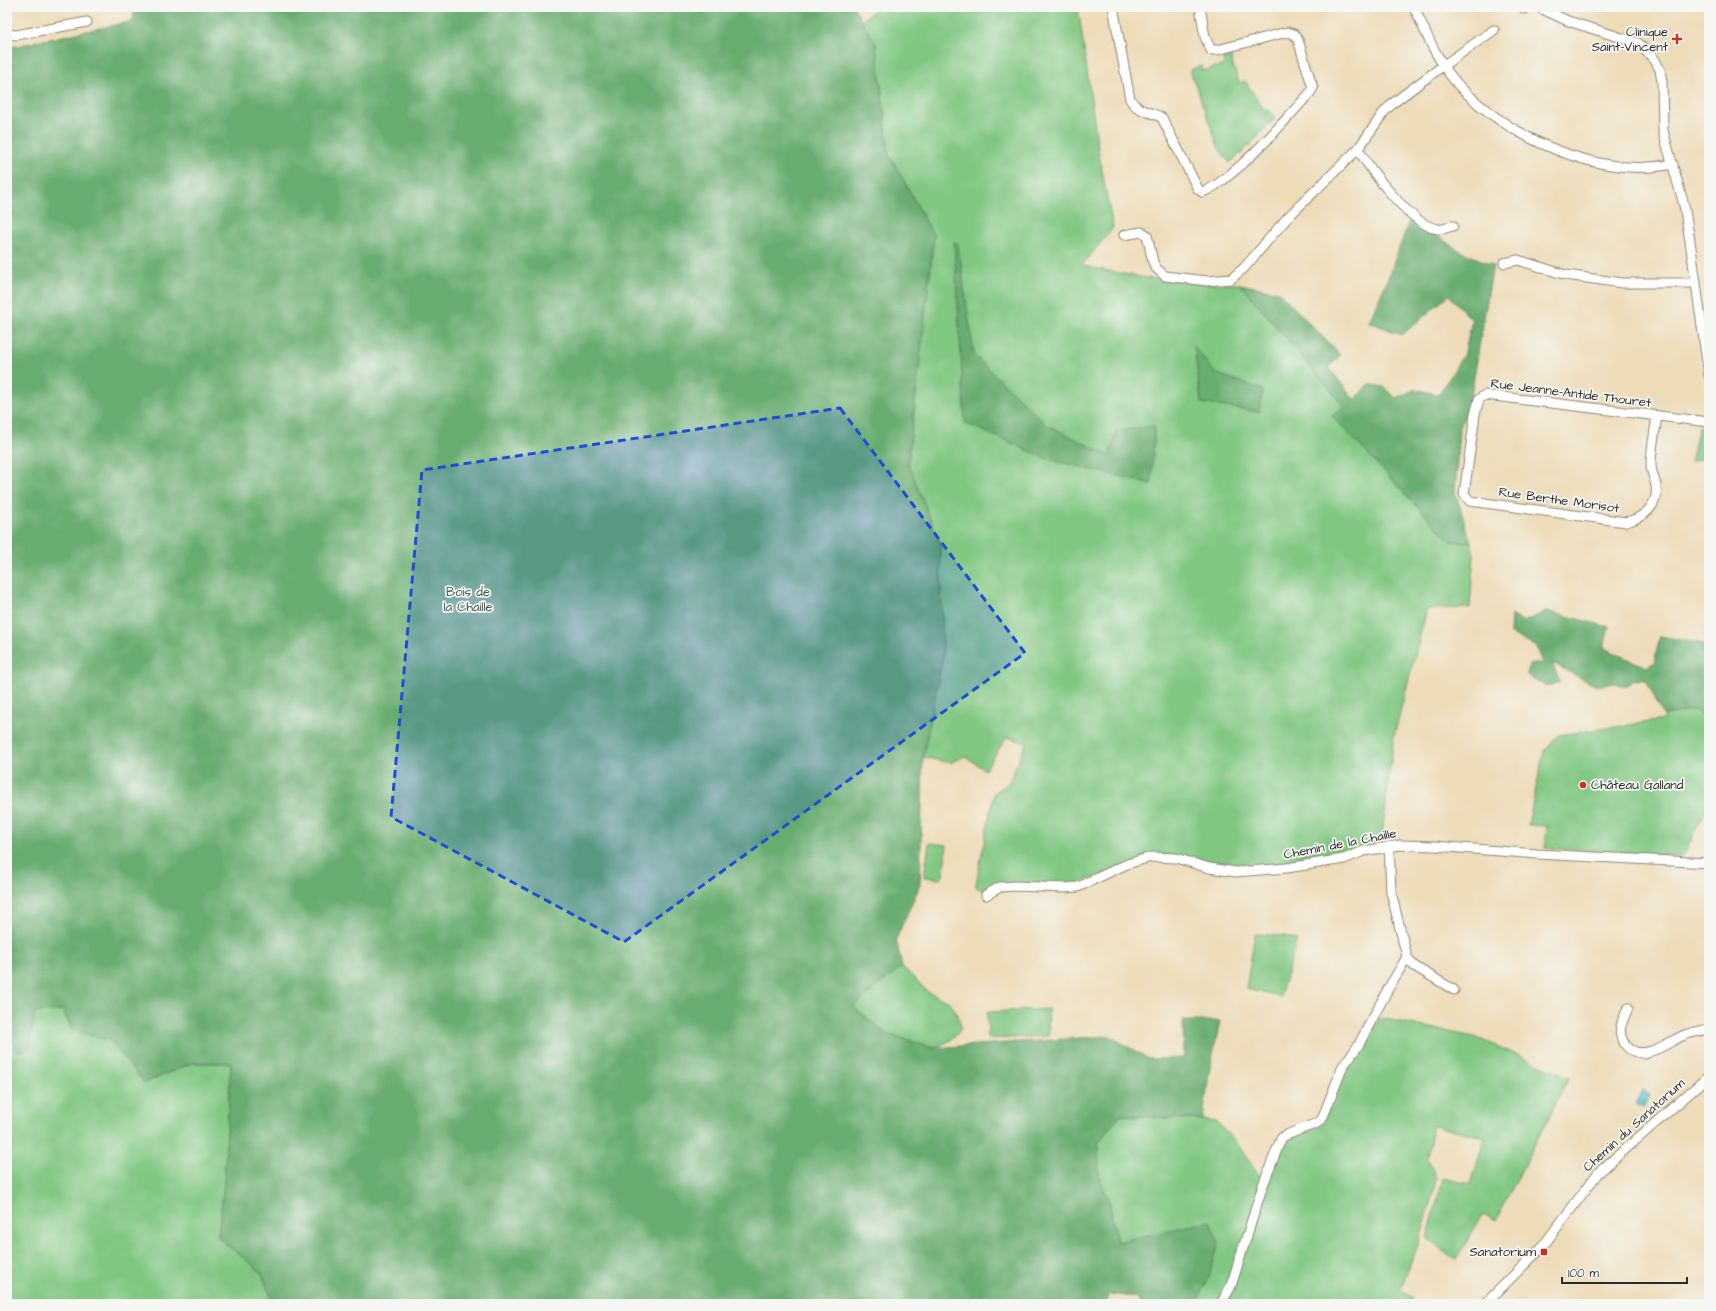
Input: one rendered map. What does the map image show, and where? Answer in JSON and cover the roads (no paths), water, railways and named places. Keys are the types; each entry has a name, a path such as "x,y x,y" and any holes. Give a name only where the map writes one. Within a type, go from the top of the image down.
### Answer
{"street":[{"path":"1113,7 1130,99 1138,109 1162,118 1198,189 1202,192 1208,190 1231,173 1252,154 1310,94 1312,88 1298,40 1294,34 1287,32 1217,50 1211,50 1205,37 1200,7"},
{"path":"1414,7 1428,39 1444,65 1463,89 1485,109 1516,131 1573,157 1625,167 1673,164"},
{"path":"1538,7 1568,21 1638,43 1648,51 1660,70 1662,82 1663,131 1684,205 1709,376"},
{"path":"7,34 16,35 87,22"},
{"path":"1124,235 1141,232 1147,235 1153,262 1156,268 1165,276 1207,281 1230,279 1244,268 1288,217 1358,149 1384,112 1393,103 1494,30"},
{"path":"1358,149 1365,160 1403,207 1417,220 1428,226 1439,229 1453,226"},
{"path":"1504,263 1518,260 1566,275 1622,283 1696,283"},
{"name":"Rue Jeanne-Antide Thouret","path":"1464,494 1475,415 1479,398 1485,395 1709,422"},
{"name":"Rue Berthe Morisot","path":"1464,494 1470,501 1626,522 1636,520 1653,505 1656,497 1656,488 1651,466 1657,416"},
{"path":"1389,846 1391,892 1407,957 1414,966 1454,990"},
{"name":"Chemin de la Chaille","path":"986,895 1000,887 1078,887 1127,864 1151,857 1176,858 1209,868 1236,872 1287,868 1344,859 1364,851 1389,846 1435,846 1537,854 1709,863"},
{"path":"1221,1304 1231,1286 1263,1185 1281,1139 1284,1136 1317,1123 1322,1119 1343,1066 1358,1046 1388,988 1407,957"},
{"path":"1628,1008 1622,1022 1620,1034 1625,1045 1636,1053 1646,1053 1691,1033 1709,1029"},
{"name":"Chemin du Sanatorium","path":"1485,1304 1543,1246 1598,1173 1709,1076"},
{"path":"1704,1304 1709,1302"}],"water":[{"path":"1642,1090 1650,1094 1643,1108 1635,1104"}],"place":[{"name":"Clinique Saint-Vincent","path":"1677,39"},
{"name":"Château Galland","path":"1583,785"},
{"name":"Sanatorium","path":"1544,1252"}],"park label":[{"name":"Bois de la Chaille","path":"468,600"}]}
